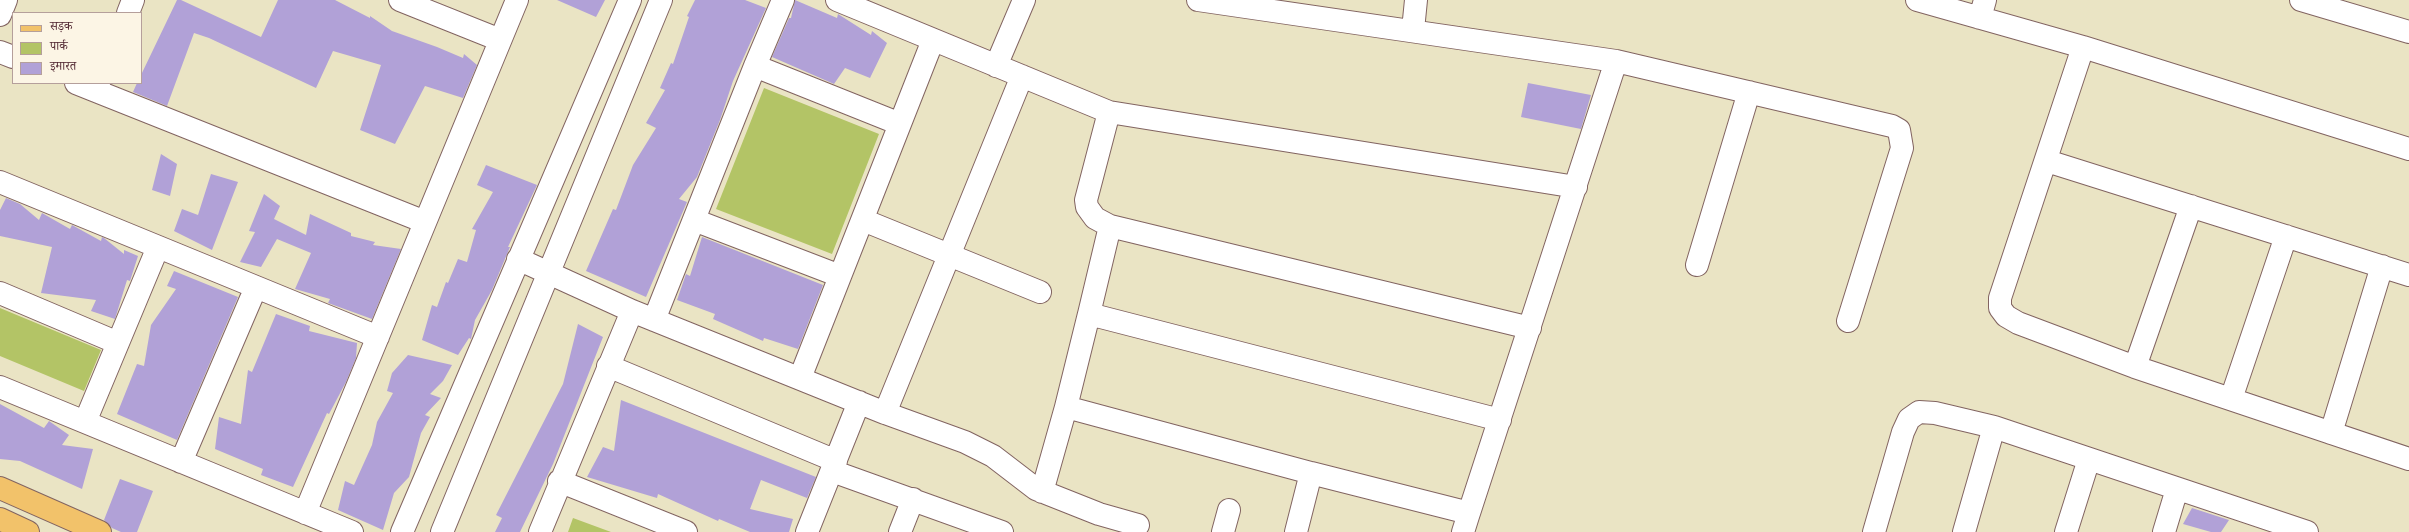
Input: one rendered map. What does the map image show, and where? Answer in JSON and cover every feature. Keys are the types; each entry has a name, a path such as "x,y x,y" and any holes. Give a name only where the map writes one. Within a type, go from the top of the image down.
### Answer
{"main road":[{"path":"0,488 100,532"},
{"path":"0,519 22,531"}],"street":[{"path":"0,15 6,0"},
{"path":"128,12 133,0"},
{"path":"400,0 500,40"},
{"path":"305,513 517,0"},
{"path":"402,532 630,0"},
{"path":"442,532 550,273 661,0"},
{"path":"654,320 755,66 783,0"},
{"path":"996,66 1024,0"},
{"path":"1198,0 1413,30 1616,61 1892,126 1901,133 1902,148 1848,320"},
{"path":"1413,30 1416,0"},
{"path":"1917,0 1983,9 2083,47 2409,149"},
{"path":"2301,0 2409,32"},
{"path":"846,2 1109,112 1576,187"},
{"path":"800,378 934,40"},
{"path":"2083,47 2047,161 2005,281 2000,308 2006,316 2018,323 2135,367 2409,459"},
{"path":"0,52 12,57"},
{"path":"1066,407 1311,473 1466,523 1616,61"},
{"path":"755,66 900,124"},
{"path":"885,413 1022,76"},
{"path":"90,86 425,222"},
{"path":"1697,265 1749,92"},
{"path":"1109,112 1086,200 1092,215 1110,226 1530,328"},
{"path":"2047,161 2409,275"},
{"path":"0,182 378,337"},
{"path":"2135,367 2192,206"},
{"path":"694,220 840,276"},
{"path":"863,220 1040,292"},
{"path":"1042,492 1066,407 1110,226"},
{"path":"2231,399 2286,236"},
{"path":"85,422 158,247"},
{"path":"518,259 632,311 885,413 983,450 1027,483 1097,523 1138,525"},
{"path":"2330,433 2382,266"},
{"path":"181,462 256,287"},
{"path":"0,293 118,343"},
{"path":"540,532 559,481 632,311"},
{"path":"1089,314 1500,420"},
{"path":"608,366 912,499 1002,532"},
{"path":"0,387 352,532"},
{"path":"807,532 859,402"},
{"path":"1874,532 1903,432 1909,418 1919,412 1935,413 1994,427 2306,532"},
{"path":"1964,532 1994,427"},
{"path":"2066,532 2089,459"},
{"path":"1296,532 1311,473"},
{"path":"559,481 686,532"},
{"path":"2164,532 2177,489"},
{"path":"900,532 912,499"},
{"path":"1224,532 1229,510"}],"green space":[{"path":"764,88 879,134 832,254 716,209"},
{"path":"0,308 101,350 84,391 0,356"},
{"path":"573,518 611,532 568,532"}],"building":[{"path":"177,0 181,0 261,37 278,0 335,0 370,18 370,16 392,31 463,58 464,54 477,65 463,98 425,86 395,144 360,130 381,65 333,51 316,88 209,38 194,33 167,106 133,92 137,84 142,84 142,73"},
{"path":"557,0 605,0 596,17"},
{"path":"695,0 745,0 766,8 733,81 720,120 697,177 679,199 687,202 646,297 586,271 613,209 616,210 633,165 656,128 646,123 665,90 660,88 671,63 673,64 689,17 687,16"},
{"path":"795,0 837,18 838,14 871,35 872,31 887,43 870,78 845,68 834,84 772,57 789,18 791,18"},
{"path":"1528,83 1591,95 1581,129 1521,117"},
{"path":"161,154 177,164 170,196 152,190"},
{"path":"486,165 537,185 508,247 510,247 492,290 475,320 471,339 469,338 458,355 422,340 432,305 437,307 446,282 448,283 458,259 467,262 476,230 472,229 493,192 477,185"},
{"path":"211,174 238,182 212,250 174,231 182,209 198,215"},
{"path":"264,194 280,206 274,219 306,235 310,214 351,233 351,236 375,242 373,245 401,249 372,319 328,303 330,299 295,289 311,253 277,239 261,267 240,262 255,232 249,231"},
{"path":"6,198 20,204 39,220 42,213 70,229 72,225 101,241 102,237 104,238 124,254 124,250 138,256 130,281 127,280 115,319 91,311 96,300 41,293 52,247 0,236 0,210"},
{"path":"702,237 823,285 798,349 764,338 763,341 713,319 715,314 677,300 686,274 690,276"},
{"path":"174,271 238,297 177,440 117,414 137,364 144,366 151,325 176,289 167,286"},
{"path":"276,314 310,326 309,331 357,343 356,358 346,382 329,414 327,413 293,487 261,475 263,469 215,449 219,417 241,424 248,370 252,372"},
{"path":"578,324 603,337 553,464 520,532 495,532 502,518 496,515 563,384"},
{"path":"408,355 452,365 443,381 430,394 441,398 425,415 430,417 421,433 409,477 394,493 383,530 338,510 345,481 354,485 372,445 377,422 393,393 387,391 392,373"},
{"path":"621,400 816,477 807,498 761,480 750,509 793,519 789,532 750,532 719,519 718,521 658,494 657,498 587,477 603,447 614,451"},
{"path":"0,404 44,428 49,421 69,435 62,445 93,449 82,489 20,461 0,459"},
{"path":"120,479 153,491 137,532 121,532 112,528 104,520"},
{"path":"2192,508 2229,520 2221,532 2211,532 2183,524"}]}
